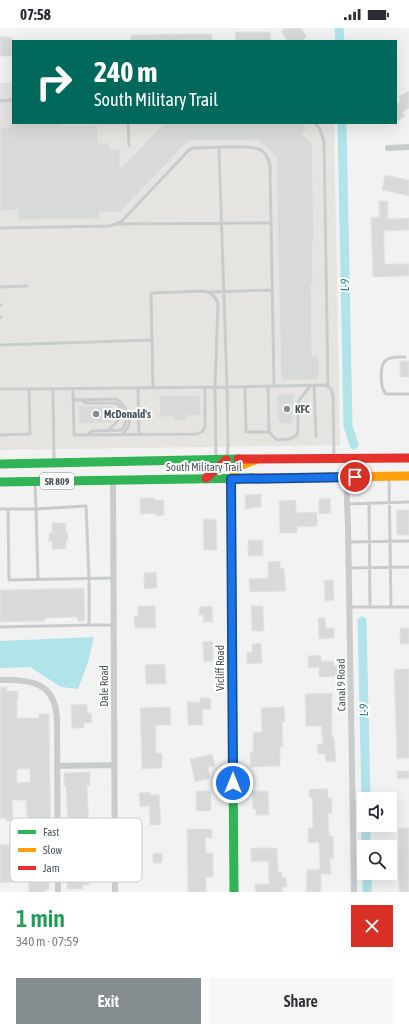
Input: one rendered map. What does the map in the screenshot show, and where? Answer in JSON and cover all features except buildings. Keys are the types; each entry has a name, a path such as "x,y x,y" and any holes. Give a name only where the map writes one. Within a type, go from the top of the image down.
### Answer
{"main road":[{"name":"South Military Trail","path":"0,464 259,459 409,458"},
{"path":"231,479 240,466 259,459"},
{"path":"206,478 226,460"},
{"name":"South Military Trail","path":"0,482 406,475"},
{"name":"Vicliff Road","path":"231,479 234,892"}],"street":[{"path":"388,148 409,147"},
{"name":"Canal 9 Road","path":"346,477 350,607 354,892"},
{"name":"Dale Road","path":"113,480 115,818"},
{"path":"0,680 20,680 32,682 42,688 51,697 57,714 58,818"},
{"path":"57,766 114,765"},
{"name":"Dale Road","path":"116,882 116,892"}],"lane":[{"path":"0,101 12,100"},
{"path":"128,124 129,146"},
{"path":"315,124 320,129 324,142 328,387"},
{"path":"0,228 110,226 122,221 185,153 194,148 251,147 262,151 266,155 270,166 274,386"},
{"path":"219,148 227,387 228,447 226,460"},
{"path":"116,224 271,223"},
{"path":"0,287 27,286"},
{"path":"153,388 151,293 272,290"},
{"path":"208,292 214,296 218,304 215,387 216,460"},
{"path":"0,345 152,340"},
{"path":"405,357 394,357 383,363 381,384 386,394 409,394"},
{"path":"268,387 269,432 277,440 295,437 298,429 298,402 310,385"},
{"path":"314,385 316,436"},
{"path":"0,390 325,385 331,389 333,396 334,459"},
{"path":"245,387 246,432 269,432"},
{"path":"138,388 139,434"},
{"path":"73,389 74,435 87,435 200,433 205,429 205,388"},
{"path":"0,435 30,434 29,389"},
{"path":"52,389 54,463"},
{"path":"73,400 116,399 121,402 130,419 130,423 123,434"},
{"path":"81,400 86,403 115,403 119,405 126,419 124,427 118,431 92,431 87,435"},
{"path":"108,431 124,414"},
{"path":"389,476 391,607"},
{"path":"35,481 38,579"},
{"path":"347,504 409,502"},
{"path":"369,503 370,607"},
{"path":"0,509 36,509 86,506 89,625"},
{"path":"8,509 9,580 113,578"},
{"path":"348,542 409,541"},
{"path":"349,568 409,567"},
{"path":"350,607 409,607"},
{"path":"0,626 114,625"}],"shaded area":[{"path":"0,83 12,83 12,124 334,124 340,445 0,450"}],"water":[{"path":"94,637 88,662 78,689 61,687 30,667 0,668 0,641"}],"waterway":[{"name":"L-9","path":"339,28 340,40"},
{"name":"L-9","path":"342,124 348,426 354,445"},
{"name":"L-9","path":"362,621 366,792"},
{"name":"L-9","path":"366,832 366,840"},
{"name":"L-9","path":"367,880 367,892"}],"traffic: fast":[{"path":"0,464 238,459"},
{"path":"0,482 253,478"},
{"path":"232,631 234,892"}],"traffic: slow":[{"path":"232,631 231,479 239,466 255,460"},
{"path":"253,478 409,476"}],"traffic: jam":[{"path":"238,459 409,458"},
{"path":"206,478 226,460"}],"place":[{"name":"KFC","path":"287,409"},
{"name":"McDonald's","path":"96,414"}],"route":[{"path":"233,783 231,479 355,477"}]}
